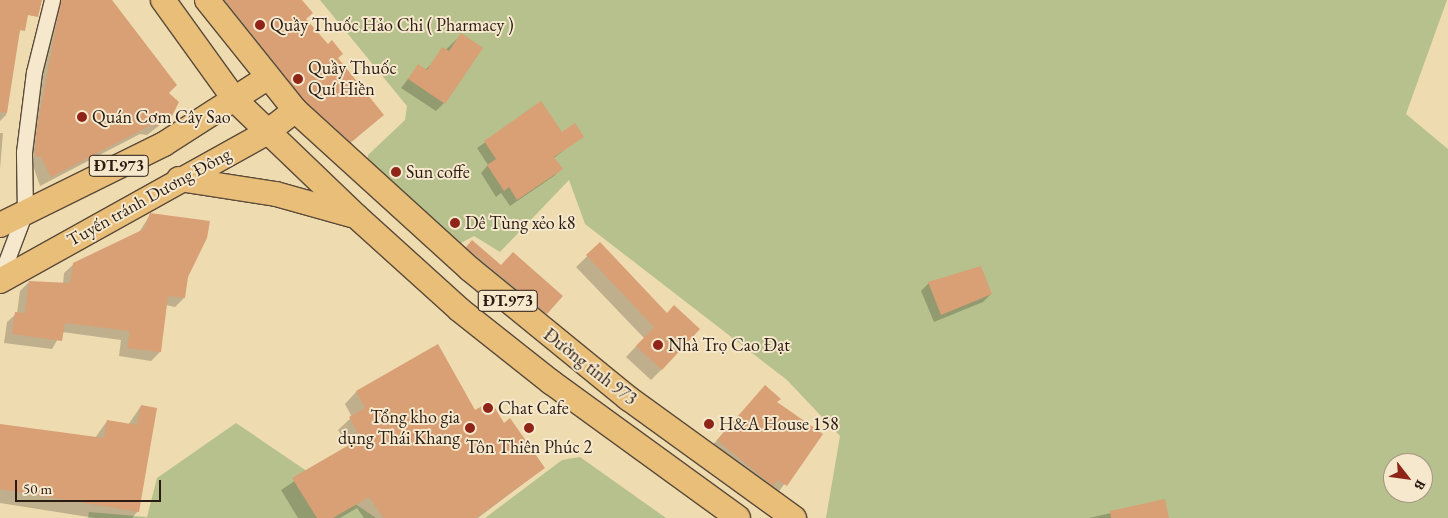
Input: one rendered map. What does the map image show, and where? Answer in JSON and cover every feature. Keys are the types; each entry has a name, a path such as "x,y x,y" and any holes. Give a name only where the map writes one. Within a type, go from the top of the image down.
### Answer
{"main road":[{"name":"Đường tỉnh 973","path":"163,0 235,100 266,133 460,310 543,376 738,518"},
{"name":"Đường tỉnh 973","path":"207,0 267,78 295,110 547,334 794,518"},
{"name":"ĐT.973","path":"0,225 164,144 267,78"},
{"name":"Tuyến tránh Dương Đông","path":"0,279 266,133 295,110"},
{"name":"ĐT.973","path":"179,180 276,194 356,216"}],"street":[{"path":"0,279 25,212 26,134 34,72 52,0"}],"green space":[{"path":"320,0 1447,0 1406,114 1448,149 1448,518 826,518 840,436 787,380 585,224 569,180 500,252 474,236 461,243 367,165 368,155 405,120 407,106"},
{"path":"236,423 376,518 88,518 89,512 147,517 157,478"},
{"path":"580,457 666,518 485,518 562,460"}],"building":[{"path":"0,0 42,0 38,17 28,15 25,31 20,30 7,113 0,112"},
{"path":"61,0 112,0 177,85 169,93 179,102 171,118 164,114 158,126 151,125 51,177 41,157 35,156 36,134"},
{"path":"225,0 302,0 313,13 306,19 328,44 332,40 343,54 338,58 384,115 351,142 305,101"},
{"path":"461,33 483,48 445,104 408,79 418,64 427,70 442,47 449,51"},
{"path":"541,101 562,132 575,123 584,137 554,157 563,169 517,200 509,187 504,191 487,165 496,159 484,141"},
{"path":"150,213 210,221 207,238 188,277 185,298 168,296 161,352 127,348 130,331 65,323 62,341 12,334 15,312 25,313 29,281 70,283 73,263 144,229"},
{"path":"472,240 501,265 513,252 563,296 547,314 466,247"},
{"path":"600,242 667,313 674,305 700,329 662,370 636,346 654,327 586,255"},
{"path":"981,266 992,294 941,315 928,282"},
{"path":"438,344 475,410 491,401 504,423 510,418 545,468 476,518 384,518 369,497 333,518 317,518 292,478 361,438 349,417 365,408 356,391"},
{"path":"765,385 781,399 777,402 823,434 787,486 777,480 773,486 717,440"},
{"path":"141,405 157,408 139,512 0,489 0,424 104,438 107,420 137,425"},
{"path":"1165,499 1169,518 1111,518 1110,511"}],"place":[{"name":"Quầy Thuốc Hảo Chi ( Pharmacy )","path":"260,25"},
{"name":"Quầy Thuốc Quí Hiền","path":"298,79"},
{"name":"Quán Cơm Cây Sao","path":"82,117"},
{"name":"Sun coffe","path":"396,172"},
{"name":"Dê Tùng xẻo k8","path":"455,223"},
{"name":"Nhà Trọ Cao Đạt","path":"658,345"},
{"name":"Chat Cafe","path":"488,408"},
{"name":"H&A House 158","path":"709,424"},
{"name":"Tổng kho gia dụng Thái Khang","path":"470,428"},
{"name":"Tôn Thiên Phúc 2","path":"529,428"}]}
